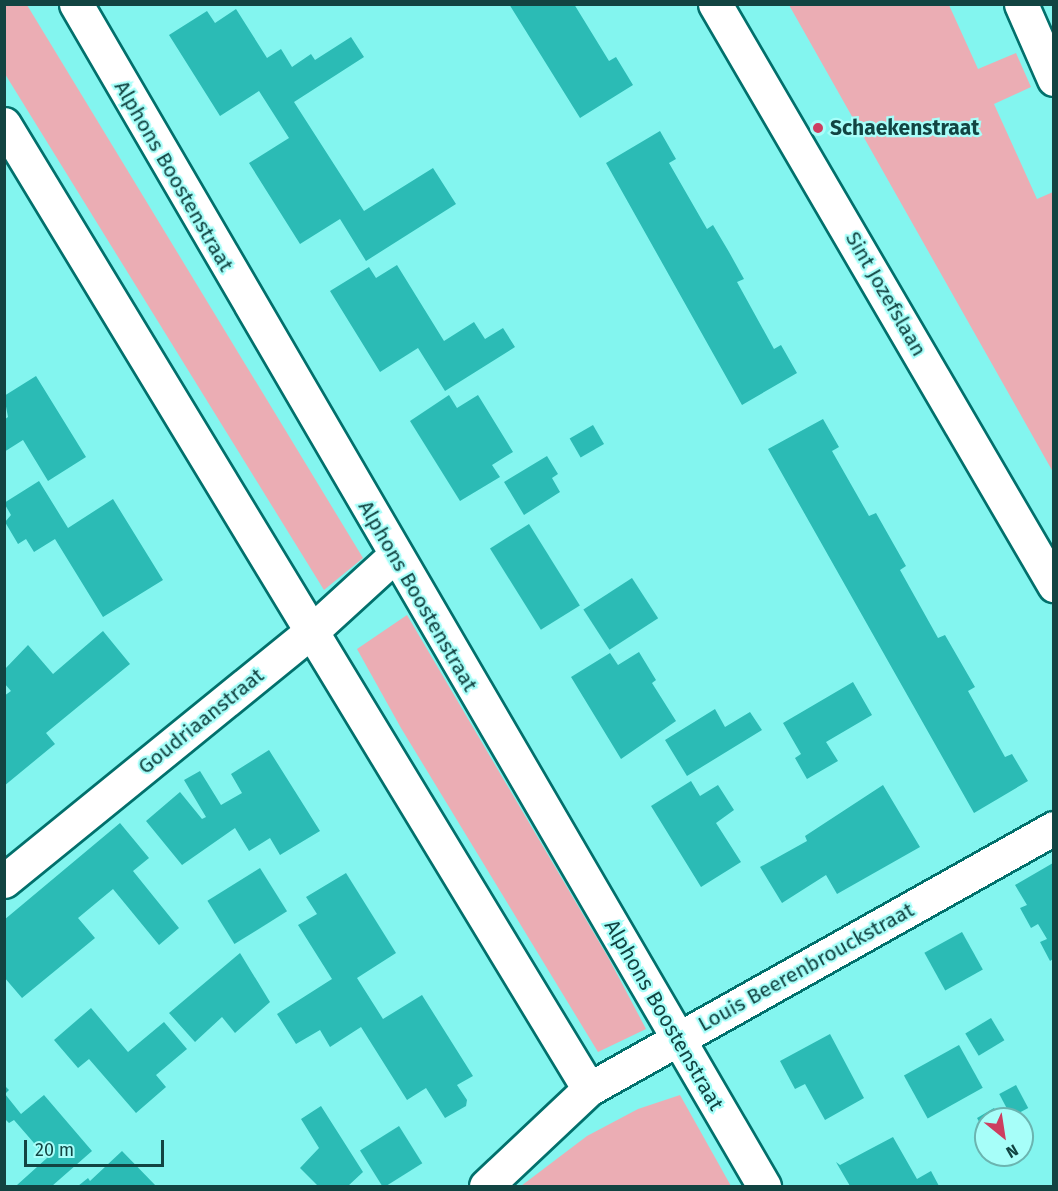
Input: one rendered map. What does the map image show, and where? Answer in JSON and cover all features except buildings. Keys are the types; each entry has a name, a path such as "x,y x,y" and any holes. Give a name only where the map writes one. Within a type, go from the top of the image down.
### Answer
{"street":[{"name":"Alphons Boostenstraat","path":"76,4 394,556 764,1186"},
{"name":"Sint Jozefslaan","path":"715,4 1053,585"},
{"path":"1021,4 1053,79"},
{"path":"4,124 589,1089"},
{"name":"Goudriaanstraat","path":"4,881 312,630 394,556"},
{"name":"Louis Beerenbrouckstraat","path":"486,1186 589,1089 1053,828"}],"shaded area":[{"path":"5,4 27,5 363,558 324,590 5,74"},
{"path":"789,5 949,5 978,69 1016,53 1031,87 994,104 1037,199 1053,192 1053,472"},
{"path":"407,615 608,957 646,1029 598,1052 401,728 357,649"},
{"path":"680,1095 731,1186 521,1186 587,1136 638,1109"}],"place":[{"name":"Schaekenstraat","path":"818,128"}]}
